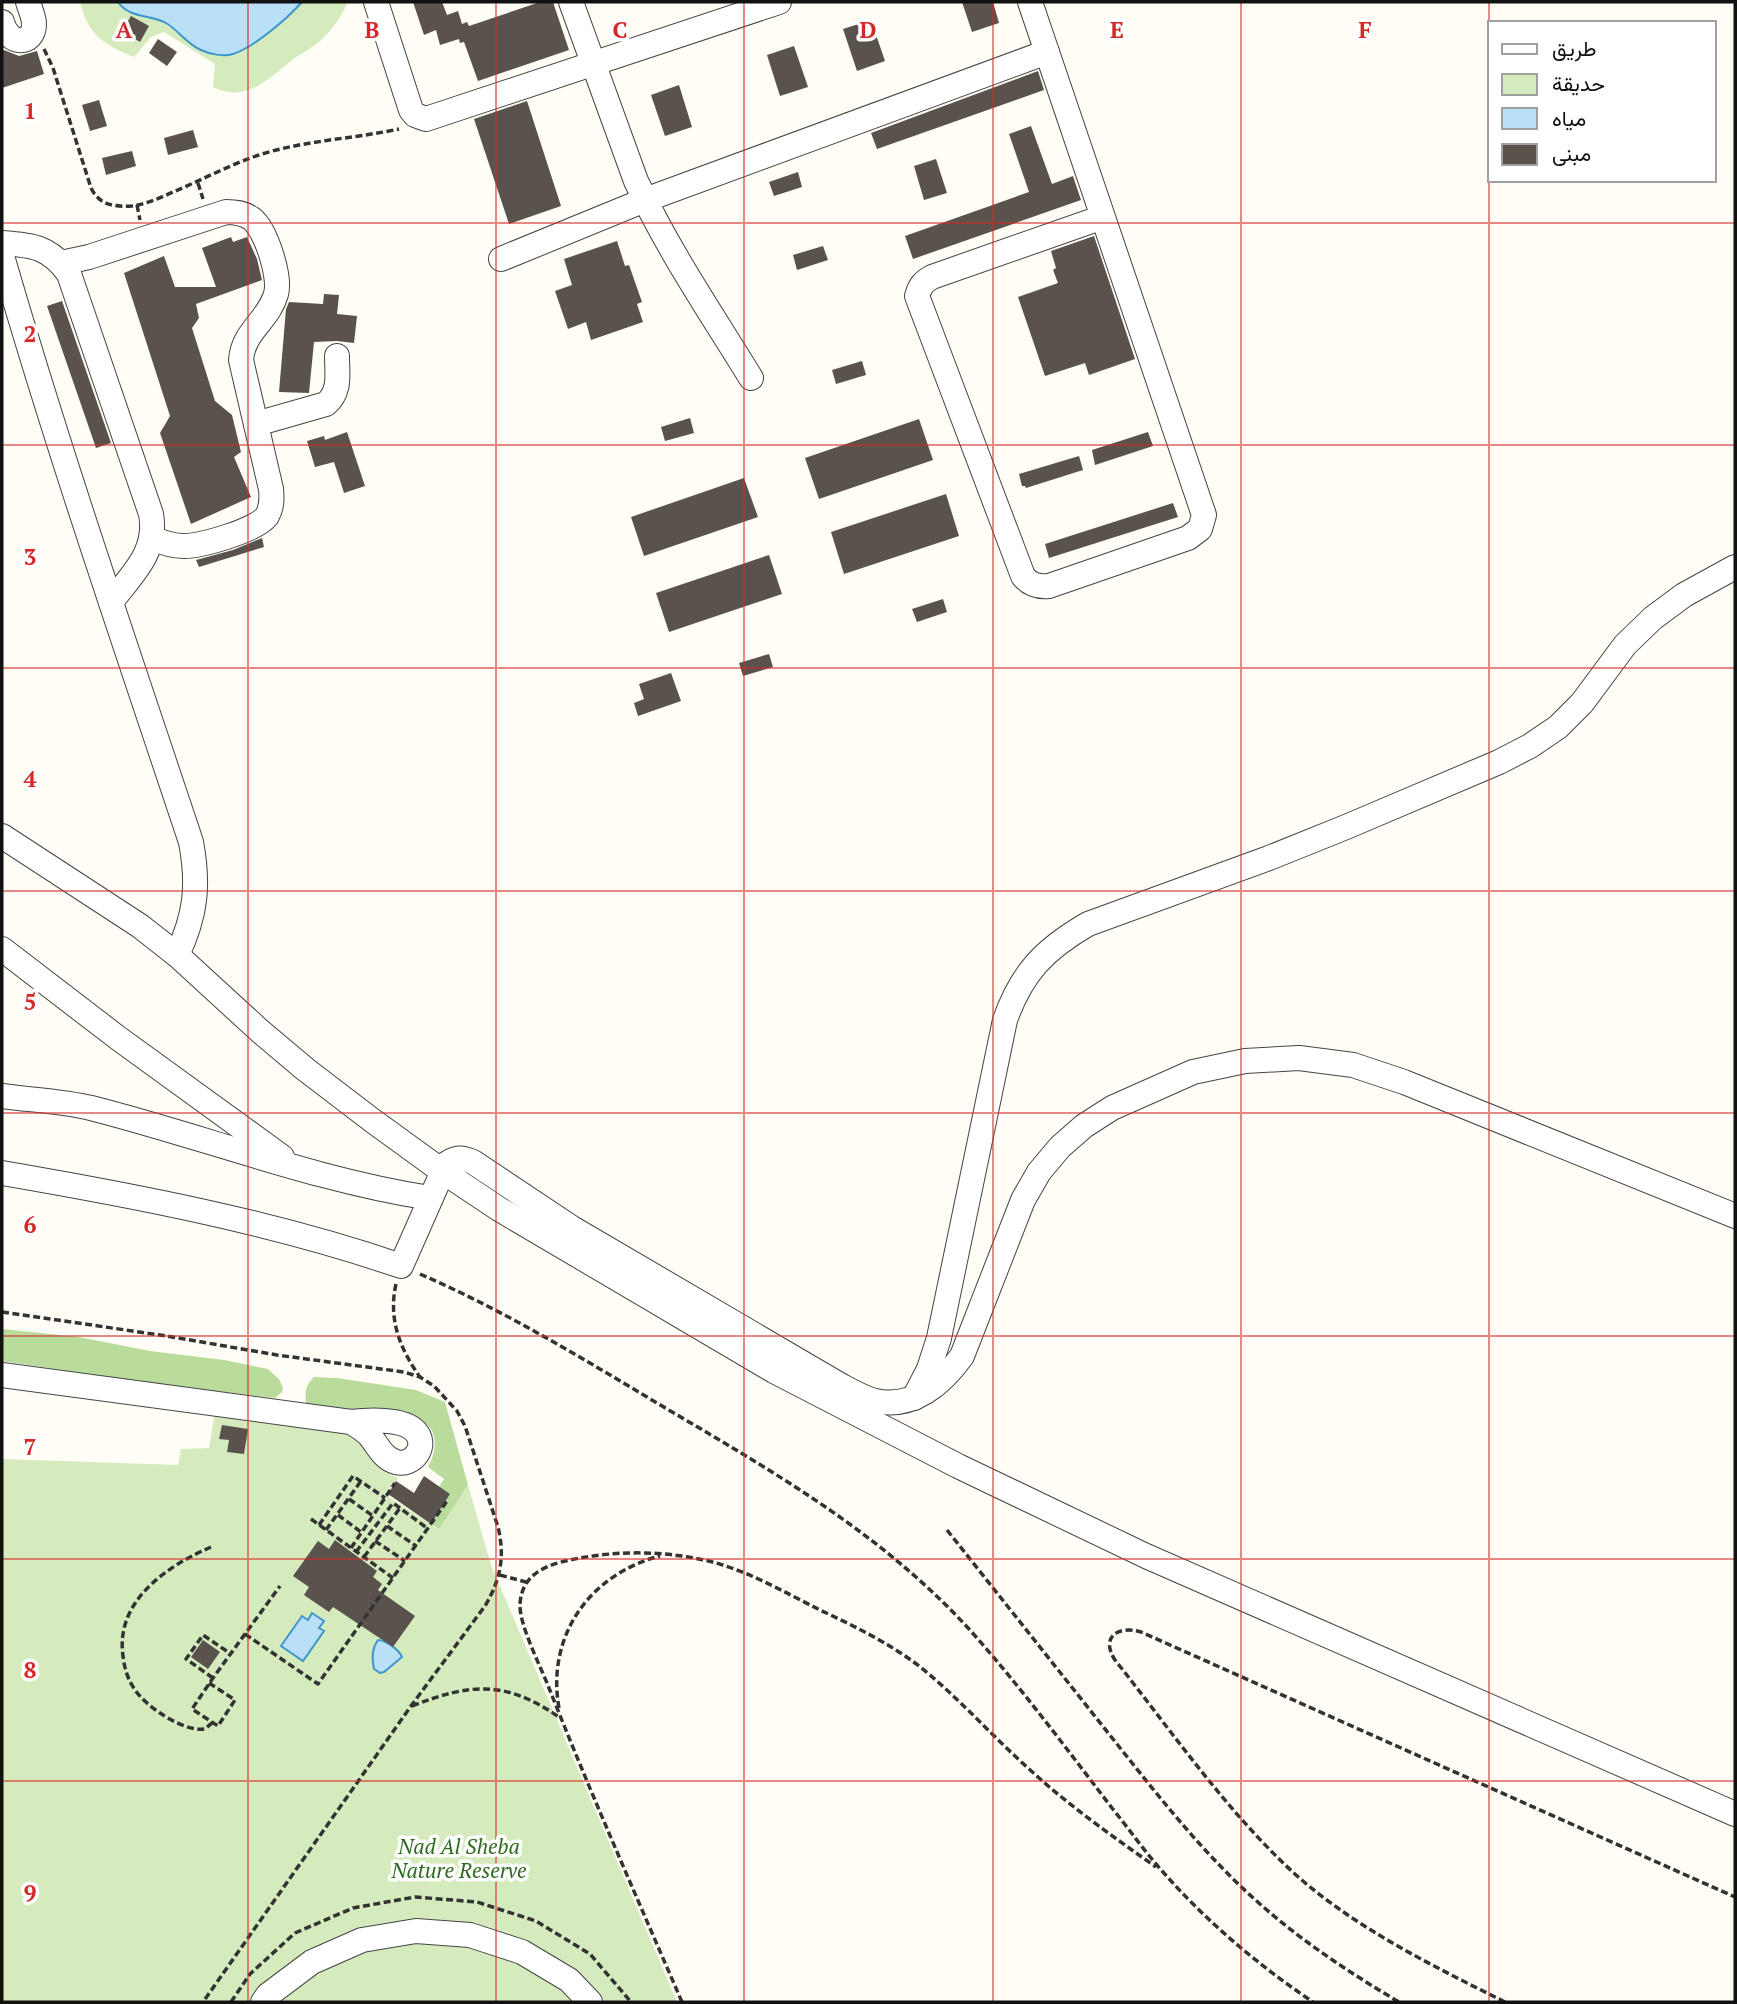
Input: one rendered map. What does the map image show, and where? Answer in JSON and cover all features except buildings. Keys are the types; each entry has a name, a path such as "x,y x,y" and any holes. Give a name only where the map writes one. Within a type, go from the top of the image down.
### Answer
{"street":[{"path":"10,32 34,28 28,2"},
{"path":"376,2 411,110 426,119 779,2"},
{"path":"571,2 645,200 667,242 751,378"},
{"path":"1030,2 1202,508 1204,515 1200,529 1188,538 1049,586 1034,585 1023,576 917,296 924,281 932,277 1103,217"},
{"path":"501,259 645,200 1047,52"},
{"path":"61,263 89,257 226,212 237,212 254,221 265,238 278,283 277,293 247,337 241,352 242,368 272,499 270,509 259,524 193,545 172,545 152,538"},
{"path":"2,243 39,247 61,263 69,274 146,501 153,526 149,550 111,602"},
{"path":"2,256 33,364 191,842 196,889 193,913 177,955"},
{"path":"256,424 326,404 332,399 337,386 337,356"},
{"path":"914,1398 929,1369 939,1338 1005,1020 1014,995 1028,973 1045,954 1065,937 1088,924 1346,827 1499,762 1530,746 1558,727 1582,703 1626,645 1653,618 1684,595 1735,567"},
{"path":"2,836 120,913 177,955 305,1069 442,1171 499,1209 774,1371 958,1466 1146,1556 1735,1814"},
{"path":"2,949 118,1038 297,1168"},
{"path":"2,1173 114,1193 285,1231 401,1266 446,1164 454,1158 464,1157 572,1228 840,1385 876,1401 895,1402 914,1398 934,1388 950,1373 962,1356 1023,1200 1039,1172 1060,1147 1084,1126 1112,1108 1193,1072 1245,1061 1299,1058 1353,1065 1404,1082 1735,1216"},
{"path":"2,1096 89,1108 297,1168 385,1191 430,1198"},
{"path":"2,1375 351,1422 377,1420 412,1428 419,1435 421,1445 417,1455 403,1463 389,1459 368,1434 351,1422"},
{"path":"263,2002 268,1995 312,1962 362,1940 416,1931 470,1935 522,1952 569,1980 590,2002"}],"path":[{"path":"10,32 45,50 91,188 99,200 113,205 137,205 161,197 235,164 282,148 331,138 386,132 426,119"},
{"path":"203,2002 411,1706 485,1606 500,1575 502,1543 465,1426 446,1398 420,1377 406,1357 397,1335 393,1312 394,1288 401,1266 454,1289 555,1343 769,1469 823,1503 874,1541 922,1583 976,1637 1161,1870 1201,1913 1245,1952 1313,2002"},
{"path":"2,1312 277,1355 387,1369 420,1377"},
{"path":"351,1548 408,1462"},
{"path":"319,1525 353,1476 385,1498"},
{"path":"326,1530 361,1481"},
{"path":"348,1499 373,1516"},
{"path":"245,1634 318,1684 447,1501"},
{"path":"356,1552 393,1503 428,1528"},
{"path":"364,1557 400,1508"},
{"path":"337,1514 361,1532"},
{"path":"311,1519 393,1577"},
{"path":"387,1526 416,1546"},
{"path":"947,1530 1144,1778 1218,1864 1303,1940 1349,1973 1399,2002"},
{"path":"375,1541 405,1561"},
{"path":"211,1547 177,1564 139,1599 125,1624 122,1650 124,1664 138,1696 166,1717 195,1729 205,1729 213,1722"},
{"path":"682,2002 520,1615 522,1592 526,1582 542,1568 561,1561 605,1553 701,1559 744,1573 796,1598 887,1645 942,1684 1061,1797 1161,1870"},
{"path":"561,1718 557,1697 558,1664 566,1633 577,1613 606,1581 624,1569 665,1555"},
{"path":"500,1575 526,1582"},
{"path":"209,1683 235,1700 218,1726 192,1709 209,1683 280,1586"},
{"path":"1505,2002 1372,1930 1298,1877 1265,1846 1234,1811 1115,1660 1109,1650 1110,1639 1118,1631 1129,1629 1141,1632 1735,1897"},
{"path":"213,1678 186,1659 203,1635 230,1654"},
{"path":"411,1706 462,1690 497,1690 531,1700 561,1718"}],"green space":[{"path":"80,2 118,2 129,12 166,23 200,50 284,19 302,2 348,2 334,26 320,41 264,82 246,91 236,92 213,87 215,64 164,32 151,37 134,57 114,48 93,31"},
{"path":"2,1329 79,1337 268,1369 279,1379 283,1388 275,1398 2,1361"},
{"path":"314,1377 416,1390 445,1402 468,1485 439,1529 431,1524 450,1494 439,1487 444,1479 428,1467 435,1444 429,1426 420,1421 306,1403 306,1389"},
{"name":"Nad Al Sheba Nature Reserve","path":"215,1412 350,1432 390,1474 398,1478 386,1495 438,1529 468,1485 491,1565 677,2002 2,2002 2,1459 178,1465 181,1449 209,1448"}],"water":[{"path":"118,2 302,2 260,39 241,51 225,55 201,50 166,23 134,14"},
{"path":"312,1613 324,1621 319,1628 324,1631 303,1661 281,1646 302,1616 308,1620"},
{"path":"378,1640 392,1646 402,1657 380,1673 374,1669 373,1662"}]}
